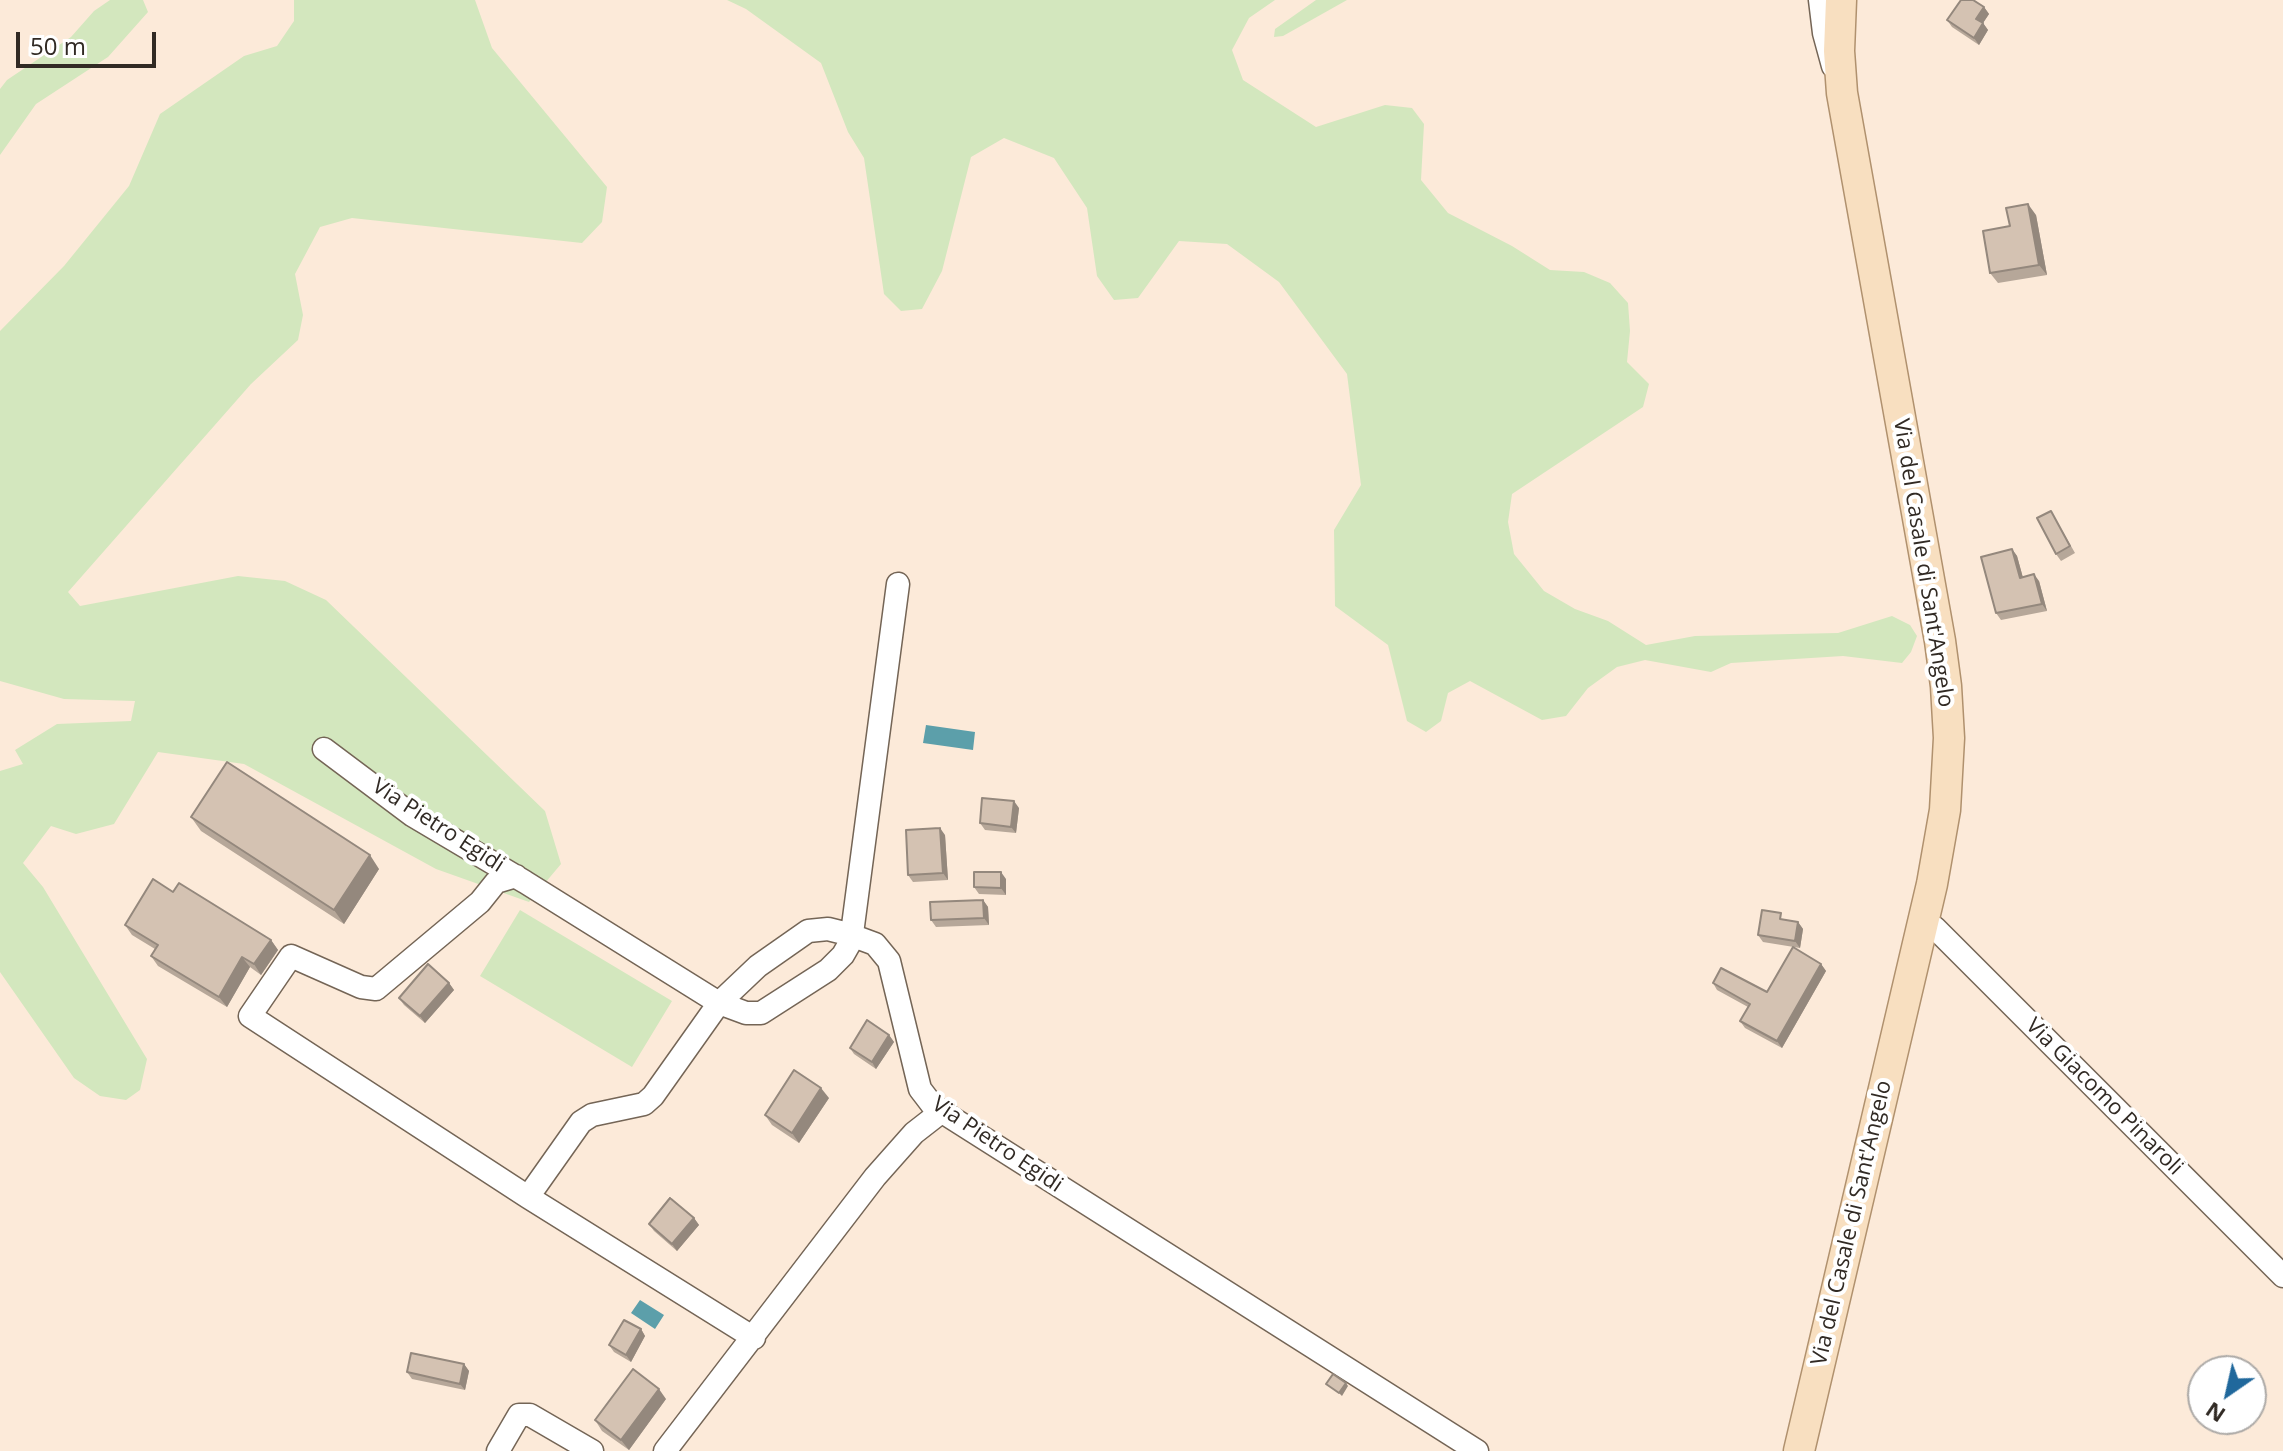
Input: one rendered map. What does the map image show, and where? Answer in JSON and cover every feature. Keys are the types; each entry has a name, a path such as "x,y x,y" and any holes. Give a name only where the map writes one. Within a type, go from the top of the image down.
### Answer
{"main road":[{"name":"Via del Casale di Sant'Angelo","path":"1799,1451 1922,924 1945,810 1949,738 1946,686 1842,93 1839,51 1841,0"}],"street":[{"path":"1820,0 1824,33 1842,93"},
{"path":"528,1197 581,1122 592,1115 644,1104 653,1096 719,1003 750,1014 766,1011 828,970 843,955 853,935 898,584"},
{"name":"Via Pietro Egidi","path":"324,749 412,815 719,1003 758,966 808,931 828,929 875,944 889,961 920,1089 941,1112 1477,1451"},
{"path":"516,876 496,882 480,902 376,989 361,987 291,956 250,1016 528,1197 754,1338"},
{"name":"Via Giacomo Pinaroli","path":"1922,924 1935,928 2283,1276"},
{"path":"665,1451 875,1177 914,1133 941,1112"},
{"path":"498,1451 519,1415 530,1415 592,1451"}],"green space":[{"path":"110,0 143,0 148,12 108,57 36,104 0,155 0,89 7,80 71,37 94,11"},
{"path":"294,0 475,0 492,48 607,187 602,222 582,243 352,218 320,227 295,274 303,315 298,340 251,384 68,592 80,606 238,576 285,581 326,600 545,811 561,864 529,902 436,869 244,764 158,752 114,824 76,834 51,826 23,863 43,887 147,1059 140,1090 126,1100 100,1096 74,1078 0,972 0,771 23,764 15,750 57,724 131,721 135,701 64,699 0,681 0,331 64,266 129,186 160,114 244,56 277,46 294,21"},
{"path":"727,0 1275,0 1249,18 1232,50 1243,80 1316,127 1385,105 1412,108 1424,124 1421,180 1448,213 1512,246 1550,270 1584,272 1610,283 1628,303 1630,331 1627,362 1649,384 1643,407 1512,494 1508,522 1514,554 1544,591 1575,609 1608,621 1646,645 1695,636 1838,633 1892,616 1910,625 1917,636 1911,652 1902,663 1843,656 1731,663 1711,672 1645,660 1617,667 1588,688 1566,716 1542,720 1470,681 1448,693 1441,721 1426,732 1407,721 1388,645 1335,606 1334,530 1361,485 1347,374 1279,282 1227,244 1179,241 1138,298 1114,300 1097,276 1087,208 1054,158 1004,138 971,157 942,271 922,309 901,311 884,294 864,158 848,132 821,63 746,9"},
{"path":"1316,0 1347,0 1283,36 1274,37 1275,29"},
{"path":"520,910 672,1001 632,1067 480,976"}],"water":[{"path":"926,725 975,732 973,750 923,743"},
{"path":"640,1300 664,1315 655,1329 631,1313"}],"building":[{"path":"1961,0 1973,0 1984,7 1976,19 1983,23 1974,38 1947,20"},
{"path":"2028,204 2039,265 1990,273 1983,231 2010,226 2006,208"},
{"path":"2051,511 2070,546 2056,554 2037,518"},
{"path":"2012,549 2020,578 2034,574 2042,604 1996,613 1981,557"},
{"path":"227,762 370,855 334,910 191,817"},
{"path":"982,798 1014,801 1011,827 980,823"},
{"path":"940,828 943,873 908,875 906,830"},
{"path":"974,872 1001,872 1001,888 974,887"},
{"path":"153,879 173,892 179,883 271,940 254,964 242,957 219,997 151,956 158,945 125,925"},
{"path":"983,900 984,918 931,920 930,902"},
{"path":"1762,910 1781,913 1780,919 1798,922 1795,941 1758,935"},
{"path":"1793,947 1821,964 1777,1041 1740,1021 1750,1004 1713,983 1721,968 1767,992"},
{"path":"428,964 449,983 420,1016 399,998"},
{"path":"867,1020 889,1035 872,1062 850,1048"},
{"path":"794,1070 821,1088 792,1133 765,1115"},
{"path":"670,1198 694,1218 672,1244 649,1224"},
{"path":"624,1320 641,1329 626,1355 609,1345"},
{"path":"411,1353 464,1364 460,1384 407,1372"},
{"path":"633,1369 659,1389 621,1440 595,1420"},
{"path":"1333,1374 1346,1383 1339,1393 1326,1384"}]}
